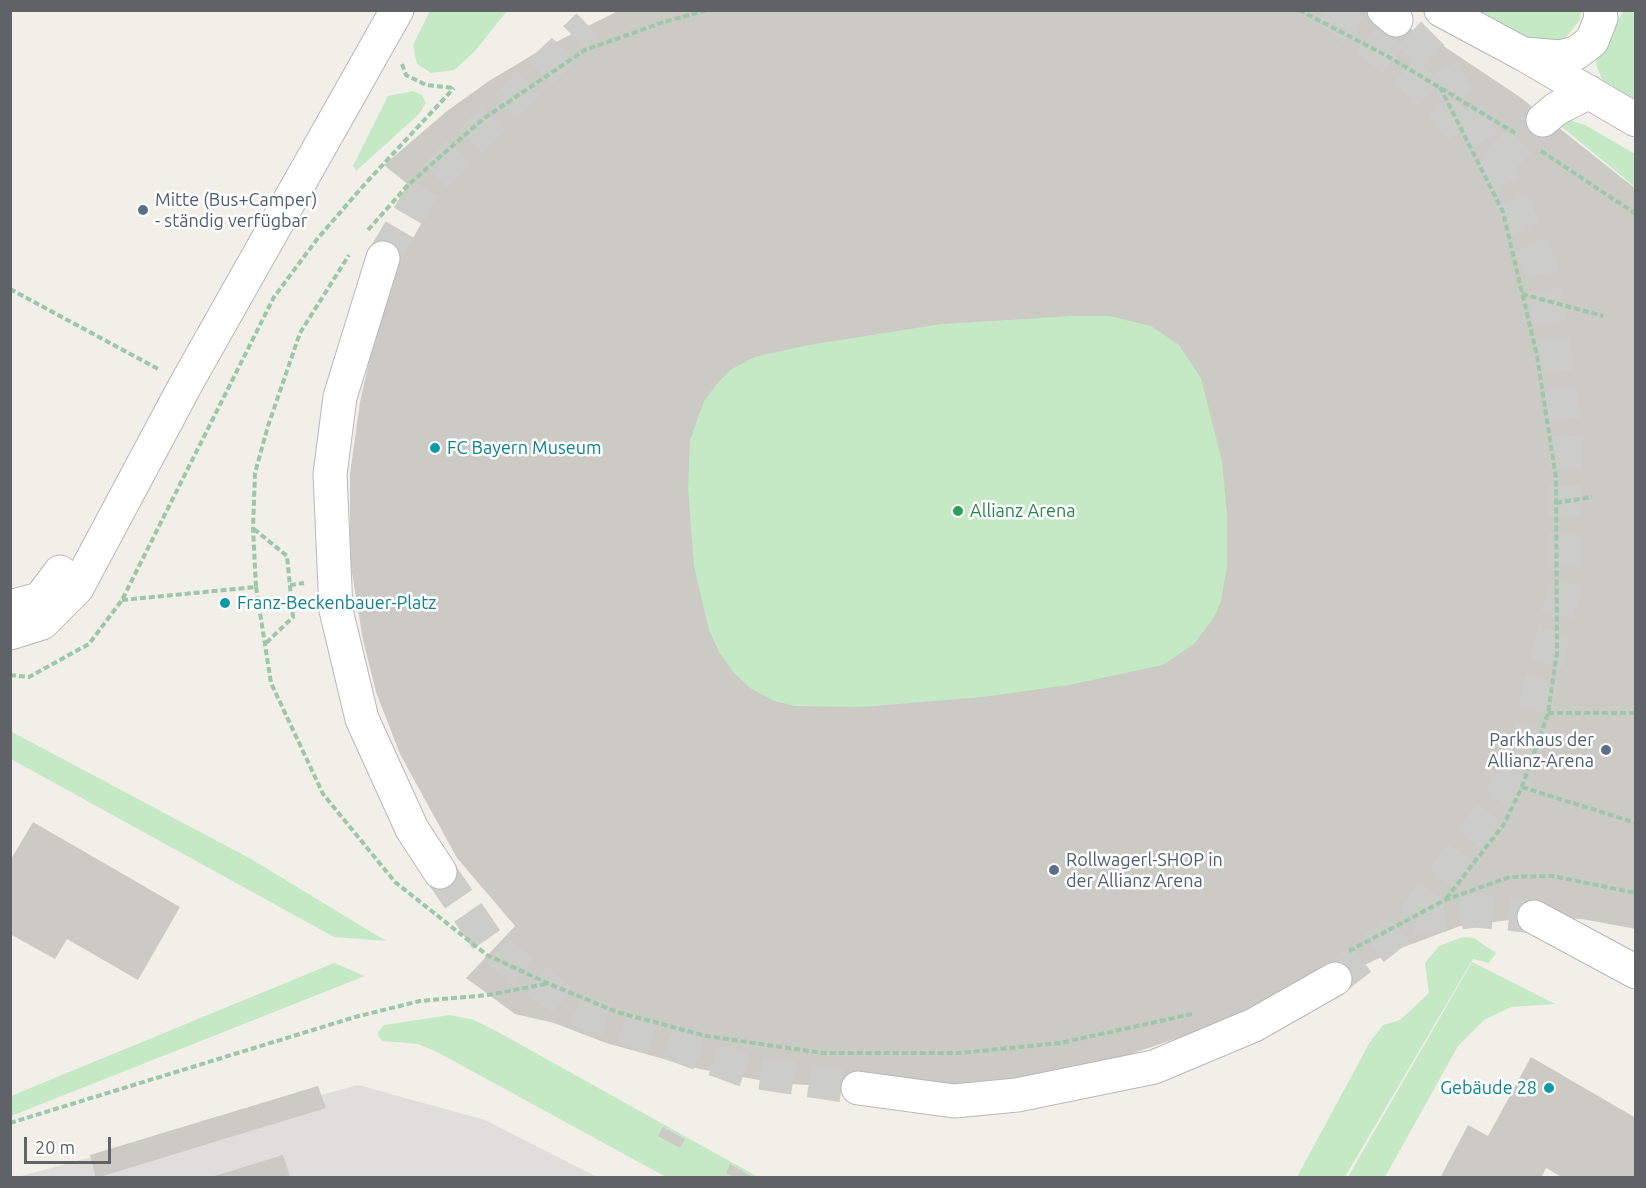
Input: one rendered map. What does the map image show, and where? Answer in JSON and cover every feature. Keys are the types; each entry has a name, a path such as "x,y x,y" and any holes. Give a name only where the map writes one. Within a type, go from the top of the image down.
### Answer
{"street":[{"path":"10,633 42,623 77,588 179,380 375,10"},
{"path":"10,608 40,599 71,558 179,380 397,10"},
{"path":"1441,10 1523,54 1635,120"},
{"path":"1523,54 1560,57 1576,53 1592,40 1601,18 1600,10"},
{"path":"1532,134 1556,109 1589,92"},
{"path":"374,246 338,408 330,474 336,610 362,719 412,829 440,872"},
{"path":"1534,916 1635,972"},
{"path":"858,1088 954,1101 1017,1095 1154,1067 1254,1025 1339,967"}],"path":[{"path":"374,246 408,185 483,119 585,50 664,22 707,10"},
{"path":"1299,10 1532,134 1635,214"},
{"path":"10,675 29,677 89,644 122,600 274,297 318,238 454,88 426,85 406,75 400,56"},
{"path":"1440,87 1503,212 1537,356 1556,478 1557,653 1548,714 1522,787 1504,824 1444,900"},
{"path":"352,250 300,333 268,426 255,473 253,528 256,587 271,682 277,700 323,794 395,882 488,955 617,1012 706,1036 823,1053 960,1053 1060,1043 1197,1012"},
{"path":"10,289 221,402"},
{"path":"1522,294 1603,316"},
{"path":"1556,503 1592,497"},
{"path":"253,528 287,556 293,617 265,644"},
{"path":"290,585 300,584"},
{"path":"122,600 256,587"},
{"path":"1548,714 1635,712"},
{"path":"1522,787 1635,823"},
{"path":"1339,967 1444,900 1510,877 1552,876 1635,893"},
{"path":"10,1123 355,1017 420,1001 488,994 547,983"}],"shaded area":[{"path":"358,1085 485,1120 597,1177 14,1178"}],"green space":[{"path":"430,10 507,11 474,52 454,70 431,73 417,64 413,45"},
{"path":"1479,11 1581,11 1580,20 1562,42 1533,40"},
{"path":"1624,11 1635,11 1635,100 1602,80 1596,64 1599,46"},
{"path":"685,57 1530,520 566,959"},
{"path":"413,91 422,95 426,103 419,114 356,171 353,166 388,96"},
{"path":"1569,120 1585,125 1635,154 1635,187 1557,123"},
{"path":"10,731 251,859 386,941 334,937 11,759"},
{"path":"1463,937 1474,938 1496,953 1489,963 1473,959 1345,1177 1297,1177 1370,1042 1383,1025 1400,1020 1429,993 1425,963 1439,946"},
{"path":"1472,962 1555,1004 1511,1007 1484,1020 1458,1046 1385,1177 1348,1177"},
{"path":"334,963 365,976 11,1116 11,1096"},
{"path":"450,1015 474,1020 498,1032 758,1177 666,1177 439,1053 418,1044 382,1041 377,1034 384,1025"}],"building":[{"name":"Allianz Arena","path":"620,10 1375,10 1445,47 1520,97 1636,189 1636,929 1582,919 1534,917 1460,926 1396,950 1335,979 1181,1037 1098,1065 990,1084 858,1088 775,1083 700,1069 606,1043 554,1023 515,1014 466,978 515,926 457,858 400,754 376,692 363,640 350,561 350,474 360,402 388,283 432,204 384,165 447,111 489,81 544,48","holes":["1109,316 1151,326 1179,345 1201,378 1222,461 1227,515 1227,565 1221,601 1215,616 1194,644 1163,665 1069,685 983,697 862,707 795,706 774,701 750,688 734,673 719,652 709,630 694,566 688,489 690,440 704,401 730,370 755,357 803,346 941,324"]},
{"path":"33,822 180,907 138,980 67,939 55,959 10,934 10,861"},
{"name":"Gebäude 28","path":"1531,1057 1636,1118 1636,1178 1563,1178 1546,1168 1541,1178 1440,1178 1468,1125 1488,1136"},
{"path":"318,1086 326,1108 96,1178 90,1155"},
{"path":"663,1127 685,1139 680,1148 658,1136"},
{"path":"283,1155 290,1176 211,1178 211,1177"},
{"path":"730,1164 754,1178 735,1178 726,1173"}],"tunnel":[{"path":"1328,10 1404,69 1463,130"},
{"path":"1335,979 1412,919 1477,833 1521,768 1563,593 1566,434 1543,272 1496,164 1439,63 1396,20"},
{"path":"383,258 427,184 588,25"},
{"path":"1496,164 1543,120"},
{"path":"440,872 491,946 572,1008 746,1071 858,1088"},
{"path":"1412,919 1476,911 1534,917"}],"place":[{"name":"Mitte (Bus+Camper) - ständig verfügbar","path":"143,210"},
{"name":"FC Bayern Museum","path":"435,448"},
{"name":"Allianz Arena","path":"958,511"},
{"name":"Franz-Beckenbauer-Platz","path":"225,603"},
{"name":"Parkhaus der Allianz-Arena","path":"1606,750"},
{"name":"Rollwagerl-SHOP in der Allianz Arena","path":"1054,870"},
{"name":"Gebäude 28","path":"1549,1088"}]}
